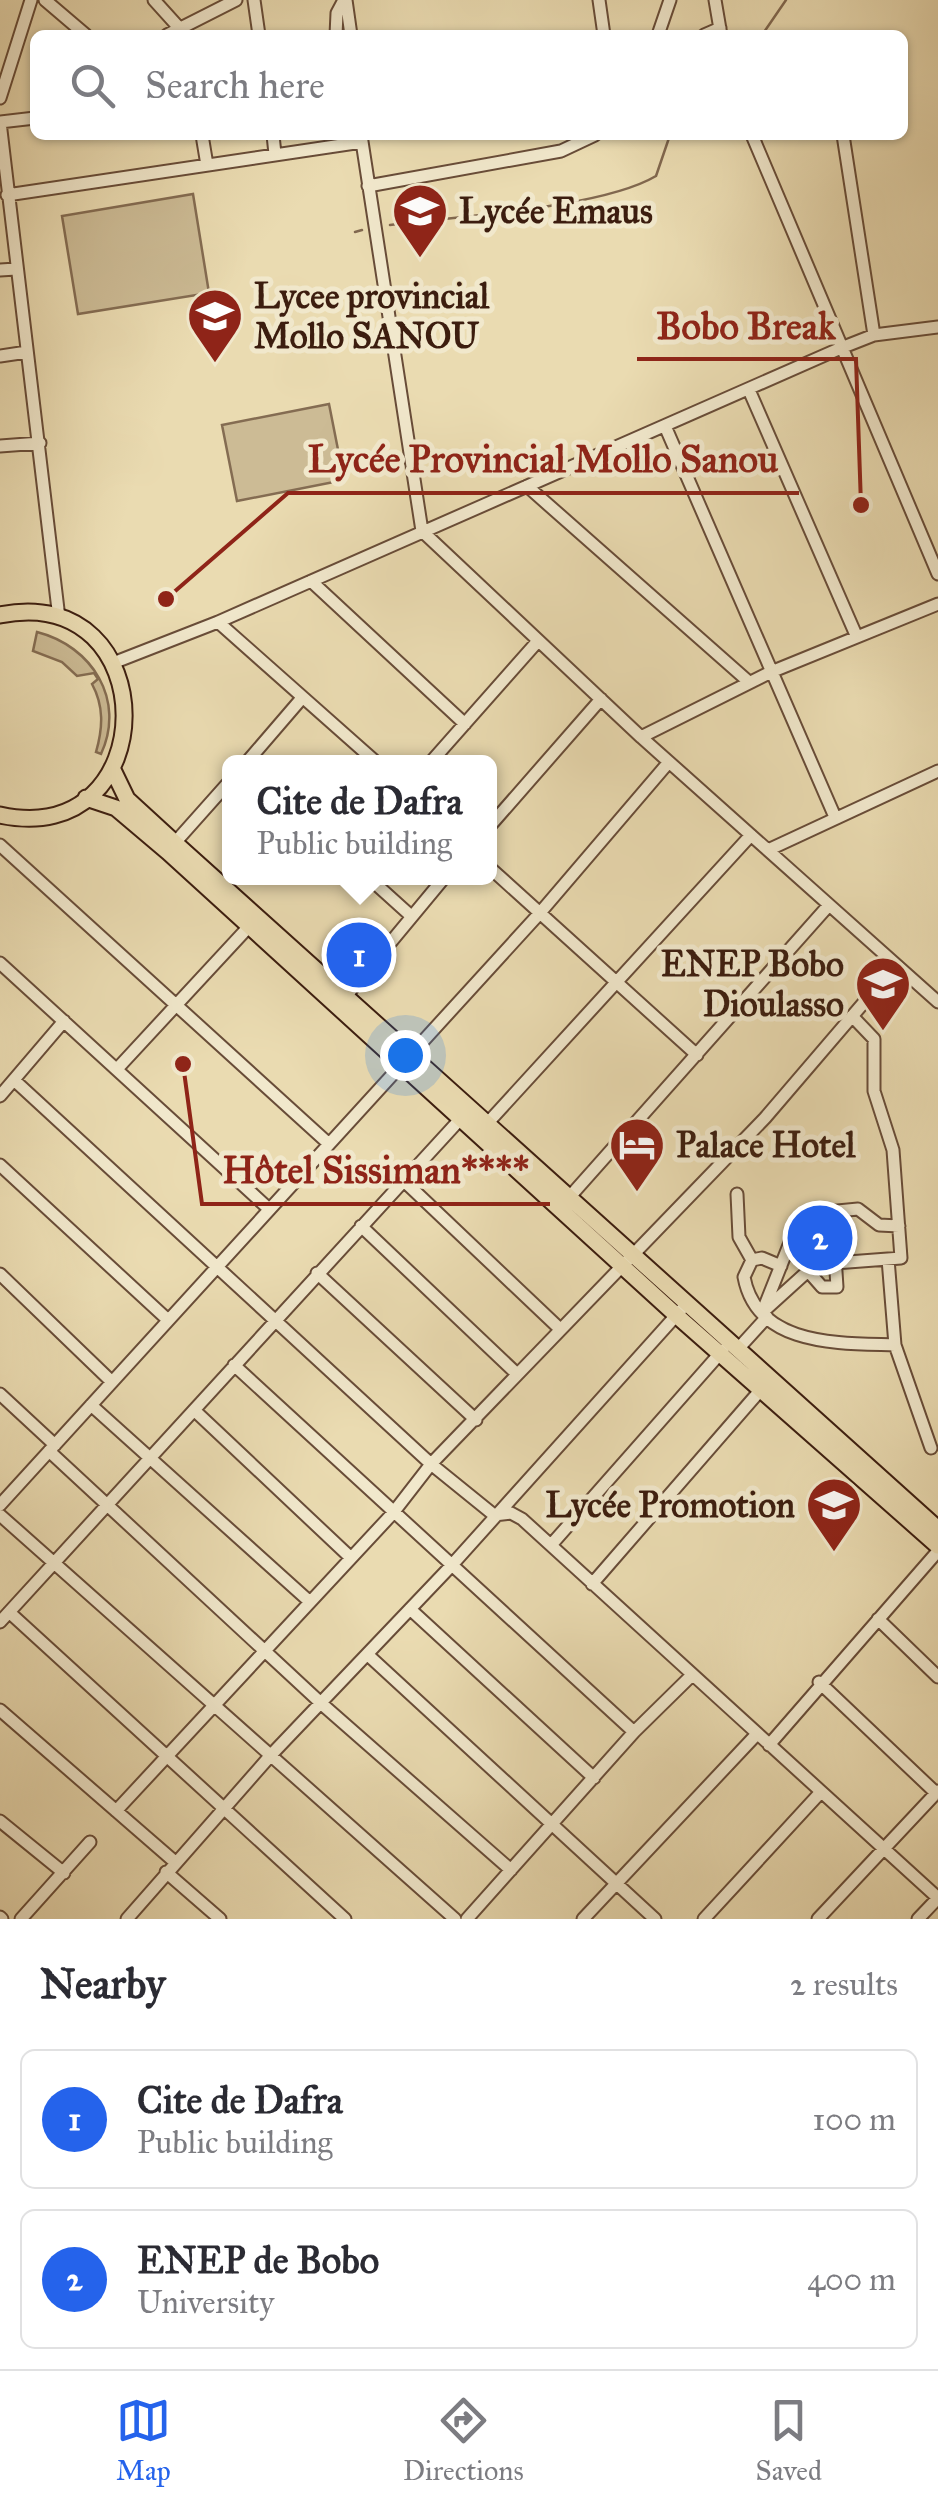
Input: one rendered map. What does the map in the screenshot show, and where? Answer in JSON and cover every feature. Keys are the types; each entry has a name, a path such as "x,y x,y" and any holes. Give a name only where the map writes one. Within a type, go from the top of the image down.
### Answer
{"main road":[{"path":"0,615 26,612 59,618 94,640 113,663 127,714 124,742 112,768 86,798 48,816 0,815"},
{"path":"112,768 127,799 171,847 729,1349 938,1549"},
{"path":"86,798 116,808 171,847"},
{"path":"766,1385 938,1529"}],"street":[{"path":"0,98 32,0"},
{"path":"45,0 80,30"},
{"path":"154,0 181,30"},
{"path":"184,30 236,0"},
{"path":"254,0 258,30"},
{"path":"336,30 337,13 345,0"},
{"path":"345,0 349,30"},
{"path":"599,0 603,30"},
{"path":"660,30 670,0"},
{"path":"715,0 720,30"},
{"path":"30,119 0,122 59,618"},
{"path":"203,140 207,165"},
{"path":"274,140 276,154"},
{"path":"7,195 351,140"},
{"path":"356,140 368,186 422,531 641,737 938,1002"},
{"path":"368,186 561,151 584,140"},
{"path":"754,140 938,574"},
{"path":"844,140 874,335"},
{"path":"0,270 16,268"},
{"path":"113,663 218,622 841,348 874,335 938,327"},
{"path":"0,356 27,352"},
{"path":"749,390 856,636"},
{"path":"665,426 835,816"},
{"path":"0,446 40,442"},
{"path":"526,486 750,682"},
{"path":"311,581 466,724"},
{"path":"641,737 771,672 938,604"},
{"path":"218,622 368,755"},
{"path":"437,755 538,640"},
{"path":"252,755 302,698"},
{"path":"497,819 601,700"},
{"path":"0,1505 539,914 669,762"},
{"path":"768,850 938,771"},
{"path":"171,847 222,790"},
{"path":"482,1129 751,835"},
{"path":"0,845 180,1004 329,1144"},
{"path":"497,875 697,1055"},
{"path":"377,885 410,916"},
{"path":"342,1002 438,885"},
{"path":"565,1202 828,904"},
{"path":"117,1068 253,922"},
{"path":"0,963 269,1210"},
{"path":"116,1811 393,1513 432,1464 560,1329 630,1262 896,965"},
{"path":"835,1263 902,1258 893,1150 874,1092 874,1039 852,1016"},
{"path":"0,1096 64,1021"},
{"path":"14,1080 432,1464 494,1514 511,1513 550,1545 938,1898 918,1919"},
{"path":"344,1919 5,1617 465,1113"},
{"path":"0,1165 168,1320"},
{"path":"402,1180 560,1329"},
{"path":"738,1194 739,1237 752,1260"},
{"path":"764,1315 799,1220 832,1211 858,1210 879,1225 899,1226"},
{"path":"550,1545 729,1349 808,1271 816,1284 837,1287 832,1211"},
{"path":"361,1226 518,1374"},
{"path":"752,1260 762,1258 781,1266"},
{"path":"888,1259 895,1345 931,1448"},
{"path":"752,1260 744,1277 747,1290 764,1315 784,1331 826,1342 895,1345"},
{"path":"0,1274 112,1382"},
{"path":"317,1274 476,1420"},
{"path":"127,1919 271,1755 452,1566 494,1514 682,1309"},
{"path":"234,1365 634,1732"},
{"path":"592,1584 766,1385"},
{"path":"1,1397 107,1505 323,1705 511,1870"},
{"path":"91,1405 310,1602"},
{"path":"194,1410 350,1558"},
{"path":"0,1514 455,1919"},
{"path":"769,1745 938,1549"},
{"path":"410,1609 594,1778"},
{"path":"878,1619 938,1677"},
{"path":"368,1655 655,1919"},
{"path":"467,1919 549,1824 692,1675"},
{"path":"818,1919 937,1792 820,1682"},
{"path":"0,1710 116,1811 220,1919"},
{"path":"583,1919 756,1735"},
{"path":"704,1919 820,1793"},
{"path":"0,1820 64,1874"},
{"path":"22,1919 90,1842"}],"shaded area":[{"path":"193,194 209,293 78,314 62,216"},
{"path":"329,404 344,480 237,501 222,425"},
{"path":"37,632 74,649 99,678 109,714 101,754 96,752 100,709 92,684 98,679 94,673 77,676 62,662 33,651"}],"waterway":[{"path":"765,30 786,0"},
{"path":"390,225 566,203 632,187 656,176 668,140"},
{"path":"355,232 362,230"}],"place":[{"name":"Lycée Emaus","path":"420,260"},
{"name":"Lycee provincial Mollo SANOU","path":"215,365"},
{"name":"Bobo Break","path":"861,505"},
{"name":"Lycée Provincial Mollo Sanou","path":"166,599"},
{"name":"Cite de Dafra","path":"359,955"},
{"name":"ENEP Bobo Dioulasso","path":"883,1033"},
{"name":"Hôtel Sissiman****","path":"183,1064"},
{"name":"Palace Hotel","path":"637,1194"},
{"name":"ENEP de Bobo","path":"820,1238"},
{"name":"Lycée Promotion","path":"834,1554"}]}
